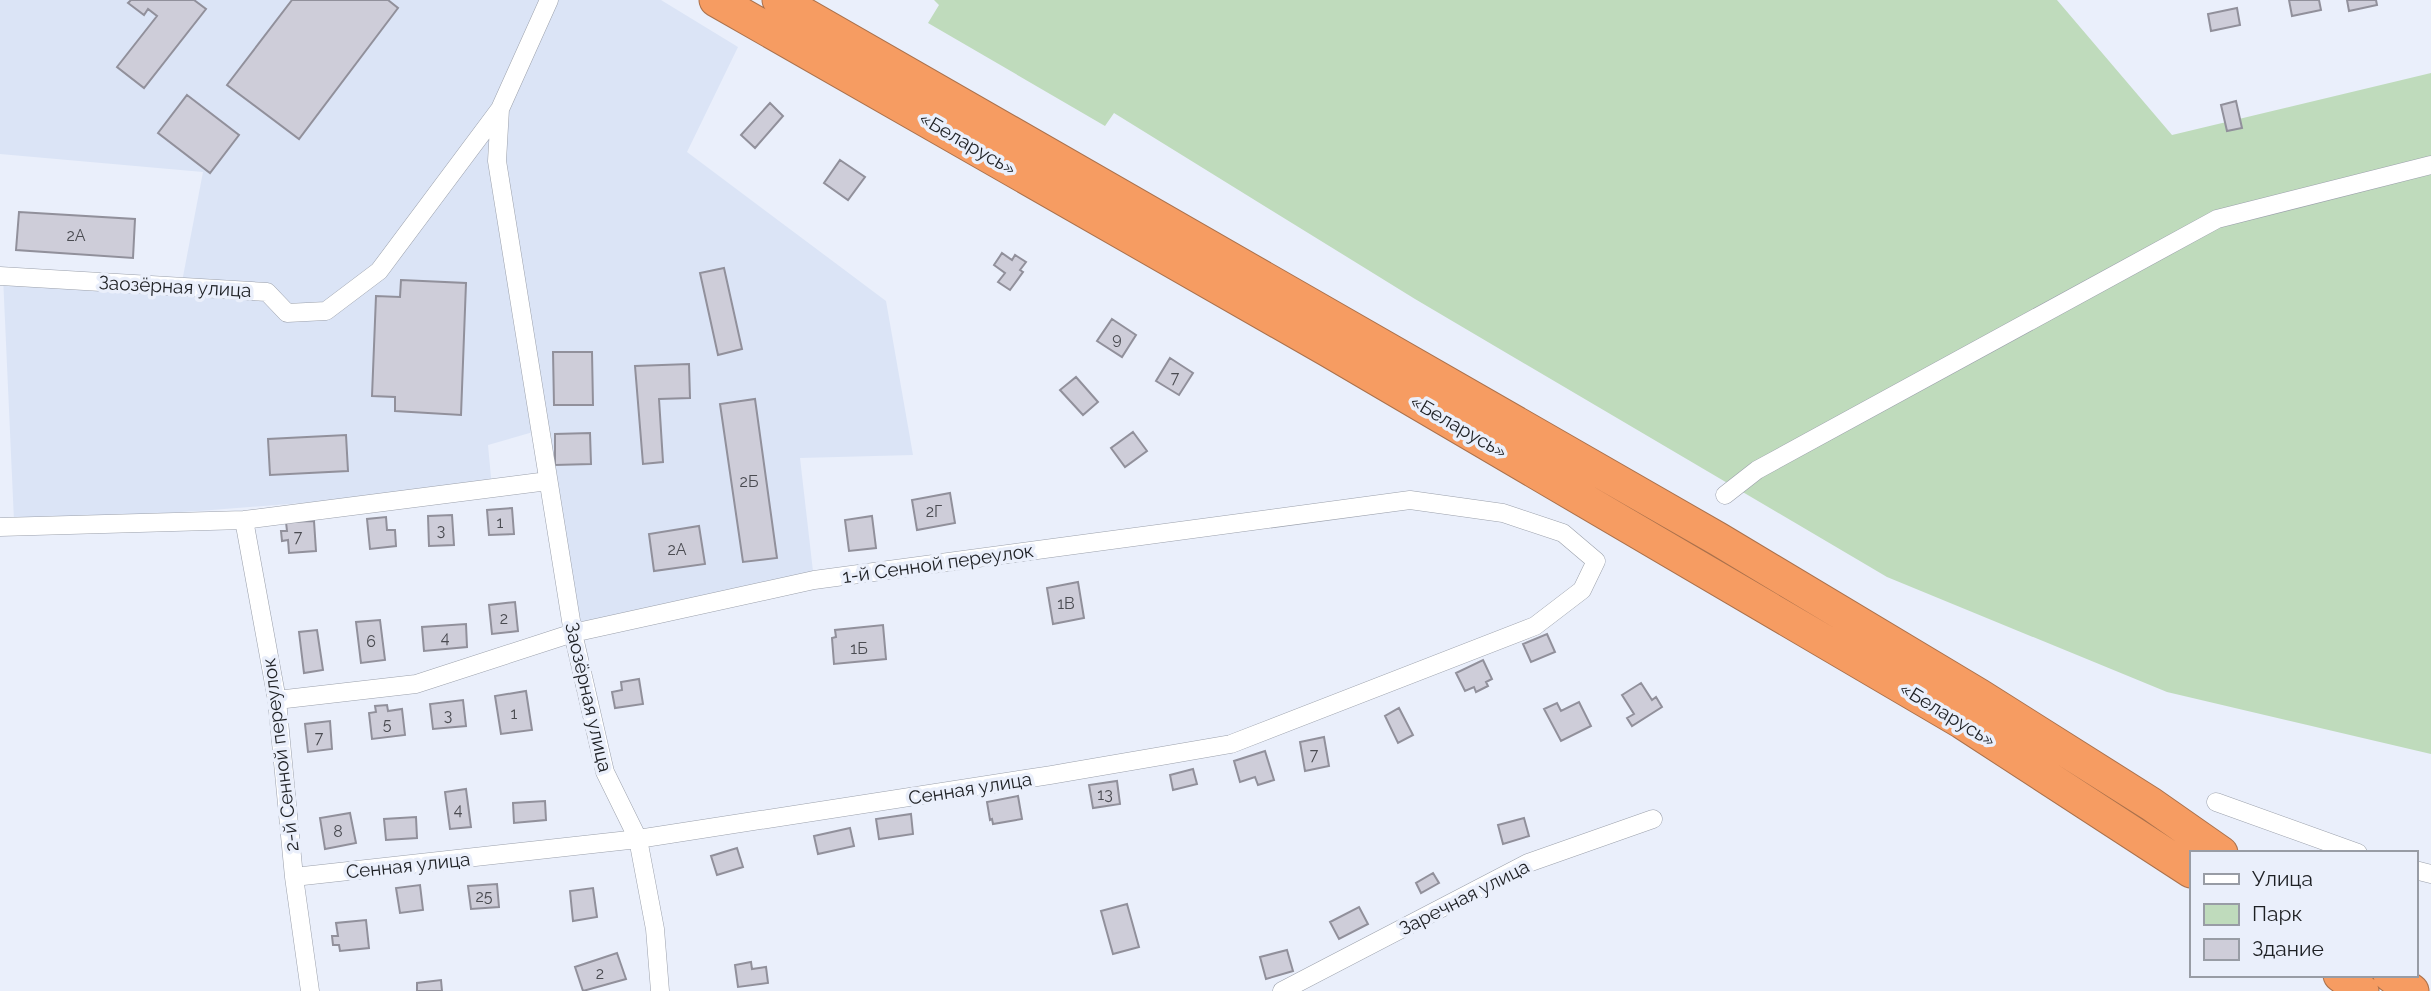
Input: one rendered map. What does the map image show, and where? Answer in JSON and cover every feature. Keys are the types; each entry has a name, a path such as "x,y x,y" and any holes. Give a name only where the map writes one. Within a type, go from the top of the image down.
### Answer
{"highway":[{"name":"«Беларусь»","path":"716,0 1316,343 1962,722 2190,870"},
{"name":"«Беларусь»","path":"779,0 1718,539 1980,696 2151,804 2218,851"},
{"path":"2343,977 2362,991"},
{"path":"2393,977 2412,991"}],"street":[{"name":"Заозёрная улица","path":"0,276 267,292 287,313 326,311 379,271 500,109 550,0"},
{"name":"Заозёрная улица","path":"500,109 497,161 573,633 605,772 638,839 655,929 660,991"},
{"path":"1725,495 1757,470 2217,219 2431,165"},
{"path":"0,527 244,520 548,481"},
{"name":"1-й Сенной переулок","path":"277,700 416,684 573,633 814,580 1410,500 1503,513 1563,533 1596,561"},
{"name":"2-й Сенной переулок","path":"244,520 277,700 294,877 310,991"},
{"name":"Сенная улица","path":"294,877 638,839 1051,775 1231,744 1535,626 1582,590 1596,561"},
{"path":"2216,802 2352,851"},
{"name":"Заречная улица","path":"1282,991 1528,863 1653,819"}],"shaded area":[{"path":"0,0 661,0 738,47 687,152 886,301 913,455 800,458 814,580 573,633 540,430 488,445 492,488 199,511 14,521 3,276 181,287 203,172 0,154"}],"green space":[{"path":"934,0 2057,0 2172,135 2431,73 2431,754 2167,692 1887,577 1415,299 1114,113 1105,126 928,23 939,5"}],"building":[{"path":"131,0 194,0 206,9 144,88 117,67 157,16 148,9 144,15 128,3"},
{"path":"292,0 388,0 398,8 299,139 227,85"},
{"path":"2289,0 2319,0 2321,10 2292,16"},
{"path":"2347,0 2376,0 2377,5 2349,11"},
{"path":"2237,8 2240,25 2211,31 2208,14"},
{"path":"187,95 239,135 210,173 158,133"},
{"path":"2236,101 2242,128 2227,131 2221,105"},
{"path":"770,103 783,116 755,148 741,135"},
{"path":"840,160 865,177 848,200 824,183"},
{"path":"19,212 135,219 133,258 16,250"},
{"path":"1002,253 1012,260 1015,255 1026,262 1020,270 1023,272 1010,290 998,282 1005,273 994,265"},
{"path":"724,268 742,349 718,355 700,273"},
{"path":"401,280 466,283 461,415 395,411 395,397 372,396 376,296 400,297"},
{"path":"1112,319 1136,335 1122,357 1097,341"},
{"path":"553,352 592,352 593,405 554,405"},
{"path":"1170,358 1193,373 1179,395 1156,381"},
{"path":"689,364 690,398 659,399 663,462 643,464 635,366"},
{"path":"1076,377 1098,402 1083,415 1060,390"},
{"path":"755,399 777,558 743,562 720,404"},
{"path":"1133,432 1147,451 1125,467 1111,448"},
{"path":"590,433 591,464 555,465 555,434"},
{"path":"346,435 348,471 270,475 268,439"},
{"path":"950,493 955,523 917,530 912,500"},
{"path":"512,508 514,534 489,535 487,510"},
{"path":"452,515 454,545 429,546 428,516"},
{"path":"872,516 876,548 849,551 845,520"},
{"path":"386,517 387,530 395,530 396,546 370,549 367,519"},
{"path":"314,521 316,551 289,553 288,540 282,541 281,531 287,531 286,522"},
{"path":"699,526 705,564 654,571 649,534"},
{"path":"1078,582 1084,618 1053,624 1047,588"},
{"path":"515,602 518,631 492,634 489,605"},
{"path":"380,620 385,660 361,663 356,622"},
{"path":"466,624 467,647 424,651 422,627"},
{"path":"883,625 886,659 834,664 832,638 836,637 835,630"},
{"path":"317,630 323,670 304,673 299,632"},
{"path":"1547,634 1555,652 1531,662 1523,644"},
{"path":"1483,660 1492,679 1486,682 1488,686 1476,692 1474,687 1465,691 1456,673"},
{"path":"639,679 643,704 615,708 612,692 622,690 621,682"},
{"path":"1641,683 1652,700 1656,697 1662,707 1632,726 1627,718 1634,714 1622,695"},
{"path":"526,691 532,730 501,734 495,696"},
{"path":"463,700 466,726 433,729 430,704"},
{"path":"1579,702 1591,726 1561,741 1544,709 1557,703 1561,711"},
{"path":"387,705 388,711 402,709 405,735 372,739 369,713 376,712 375,706"},
{"path":"1399,708 1413,735 1398,743 1385,716"},
{"path":"330,721 332,749 308,752 305,724"},
{"path":"1324,737 1329,766 1305,771 1300,742"},
{"path":"1265,751 1274,780 1258,785 1255,777 1240,782 1234,761"},
{"path":"1193,769 1197,784 1173,790 1170,775"},
{"path":"1117,781 1120,804 1093,808 1089,785"},
{"path":"466,789 471,827 450,829 445,792"},
{"path":"1018,796 1022,819 993,824 987,802"},
{"path":"545,801 546,820 514,823 513,803"},
{"path":"350,813 356,843 325,849 320,818"},
{"path":"911,814 913,834 879,839 876,819"},
{"path":"416,817 417,838 386,840 384,819"},
{"path":"1524,818 1529,836 1503,844 1498,825"},
{"path":"850,828 854,846 818,854 814,836"},
{"path":"737,848 743,867 717,875 711,856"},
{"path":"1433,873 1439,883 1421,893 1416,883"},
{"path":"497,884 499,907 471,909 468,886"},
{"path":"420,885 423,910 400,913 396,888"},
{"path":"593,888 597,917 573,921 570,891"},
{"path":"1127,904 1139,947 1113,954 1101,911"},
{"path":"1359,907 1368,924 1339,939 1330,922"},
{"path":"366,920 369,948 340,951 339,945 333,945 332,936 338,936 336,923"},
{"path":"1287,950 1293,971 1266,979 1260,957"},
{"path":"617,953 626,979 583,991 575,967"},
{"path":"751,962 752,969 766,967 768,983 738,987 735,965"},
{"path":"441,980 442,991 417,991 417,983"}]}
